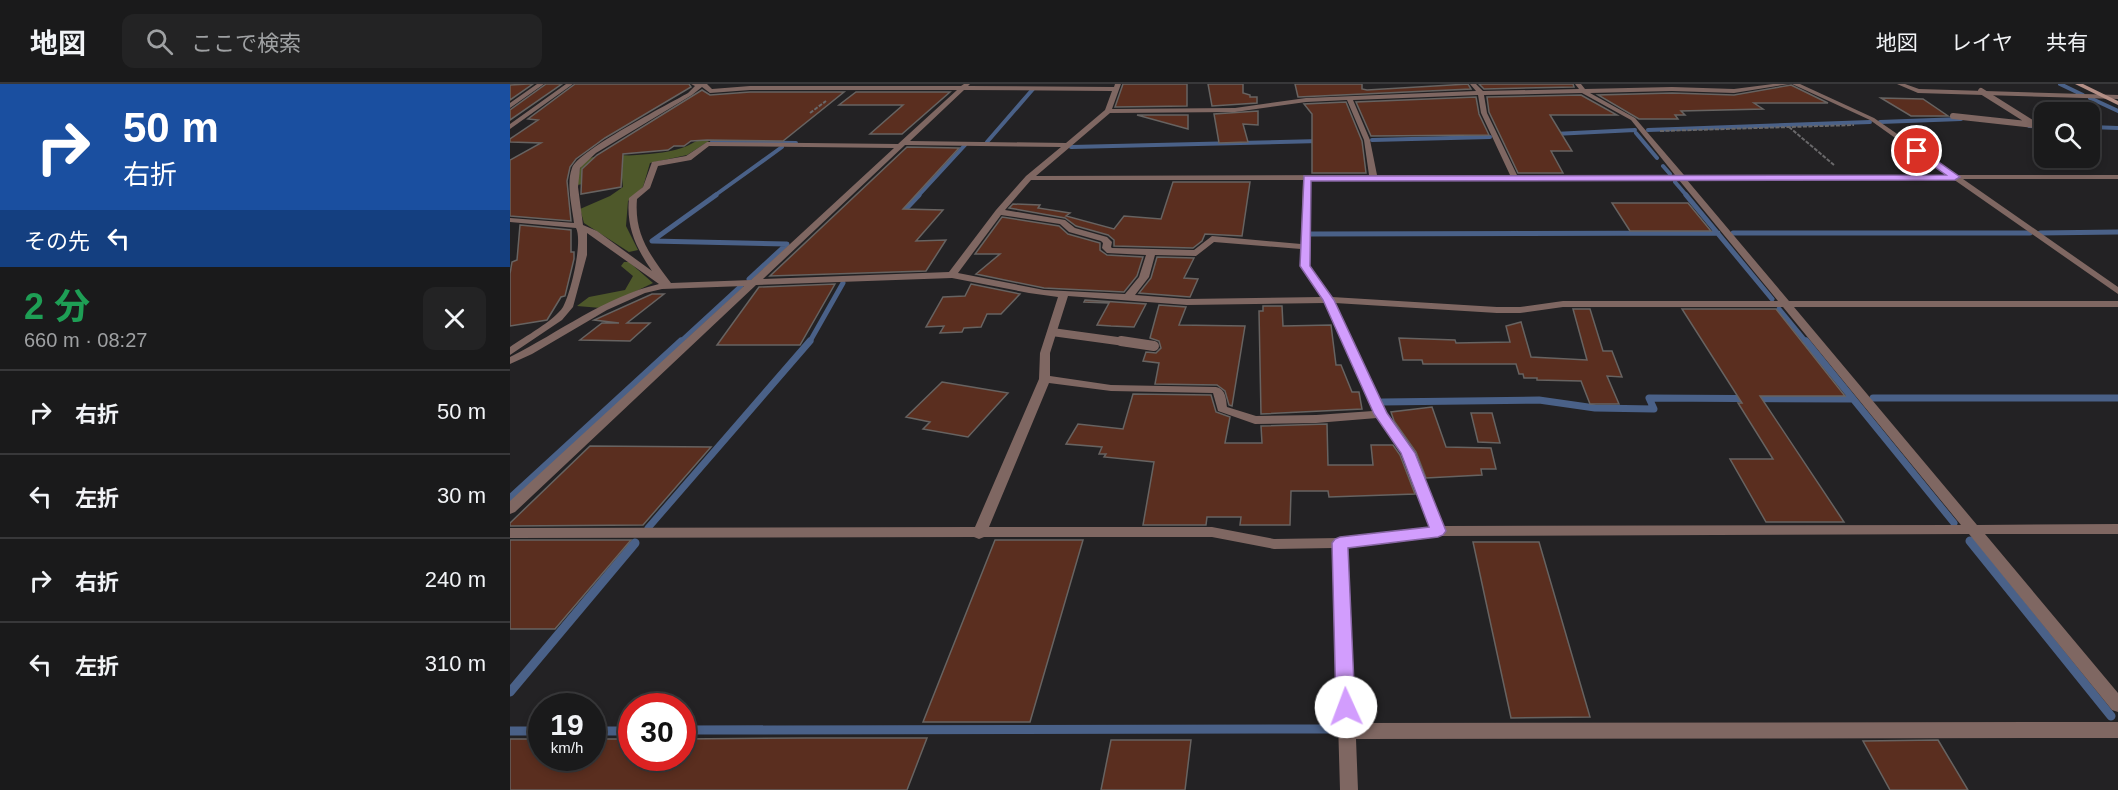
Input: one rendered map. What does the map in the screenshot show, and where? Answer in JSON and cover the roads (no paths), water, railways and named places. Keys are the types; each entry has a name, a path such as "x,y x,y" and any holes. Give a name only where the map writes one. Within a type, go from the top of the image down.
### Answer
{"street":[{"path":"510,106 541,84"},
{"path":"510,127 570,84"},
{"path":"694,84 705,85 710,91 844,85 1117,86 1107,111 1029,178 999,212 952,275"},
{"path":"510,352 558,318 568,307 583,255 583,233 579,226 574,187 576,167 593,151 690,94 701,84"},
{"path":"1473,84 1480,93 1484,113 1515,178"},
{"path":"1578,84 1583,91 1633,119 2118,705"},
{"path":"1107,111 1235,110 1295,101 1663,86 1734,91 1786,84"},
{"path":"1795,84 1878,124 2118,291"},
{"path":"1900,84 1918,91 1982,91 2118,97"},
{"path":"2078,84 2118,103"},
{"path":"510,509 965,86"},
{"path":"663,110 715,91"},
{"path":"1349,98 1367,140 1373,177"},
{"path":"510,100 518,100"},
{"path":"668,285 639,244 632,226 633,198 646,188 655,164 688,158 707,144 1068,145"},
{"path":"1029,178 2118,177"},
{"path":"1307,178 1305,266 1329,300 1380,414 1408,453 1438,531"},
{"path":"999,212 1062,222 1072,230 1104,239 1108,242 1106,248 1110,251 1152,254 1196,253 1212,239 1305,247"},
{"path":"510,220 579,226 594,233 668,285"},
{"path":"1129,296 1144,277 1152,254"},
{"path":"510,361 559,336 618,300 635,292 668,285 952,275 968,276 1020,290 1129,296 1187,302 1329,300 1497,310 1521,310 1563,304 2118,304"},
{"path":"980,534 1045,379 1045,353 1064,294"},
{"path":"1045,379 1111,388 1216,390 1221,395 1222,409 1256,420 1316,419 1380,414"},
{"path":"510,533 1212,532 1274,544 1340,543 1438,531 2118,529"},
{"path":"1340,543 1349,790"},
{"path":"1347,731 2118,730"}],"lane":[{"path":"1953,116 2035,125 1982,91"},
{"path":"1052,332 1154,346"}],"waterway":[{"path":"2060,84 2083,95"},
{"path":"987,142 1033,89"},
{"path":"2090,98 2118,111"},
{"path":"1880,122 1961,119"},
{"path":"1648,130 1870,122"},
{"path":"2029,126 2034,126"},
{"path":"2100,127 2118,128"},
{"path":"1554,134 1635,130"},
{"path":"1636,133 1657,158"},
{"path":"1372,140 1490,137"},
{"path":"1071,147 1320,141"},
{"path":"712,142 796,143"},
{"path":"918,196 965,145"},
{"path":"714,196 782,147"},
{"path":"1663,166 1670,174"},
{"path":"1675,182 1687,196"},
{"path":"716,195 652,241 787,244 749,279"},
{"path":"901,214 919,195"},
{"path":"1686,195 1717,233"},
{"path":"2040,233 2118,232"},
{"path":"1311,234 1717,233"},
{"path":"1717,233 1772,299"},
{"path":"1733,233 2030,233"},
{"path":"809,343 843,283"},
{"path":"679,343 741,286"},
{"path":"1779,309 1807,343"},
{"path":"510,498 681,341"},
{"path":"648,528 810,341"},
{"path":"1806,341 1954,523"},
{"path":"1382,402 1539,400 1595,408 1654,409 1649,398 1853,399"},
{"path":"1873,398 2118,398"},
{"path":"1970,541 2111,716"},
{"path":"510,692 635,543"},
{"path":"696,730 1338,729"},
{"path":"510,731 528,731"},
{"path":"606,731 618,731"}]}
